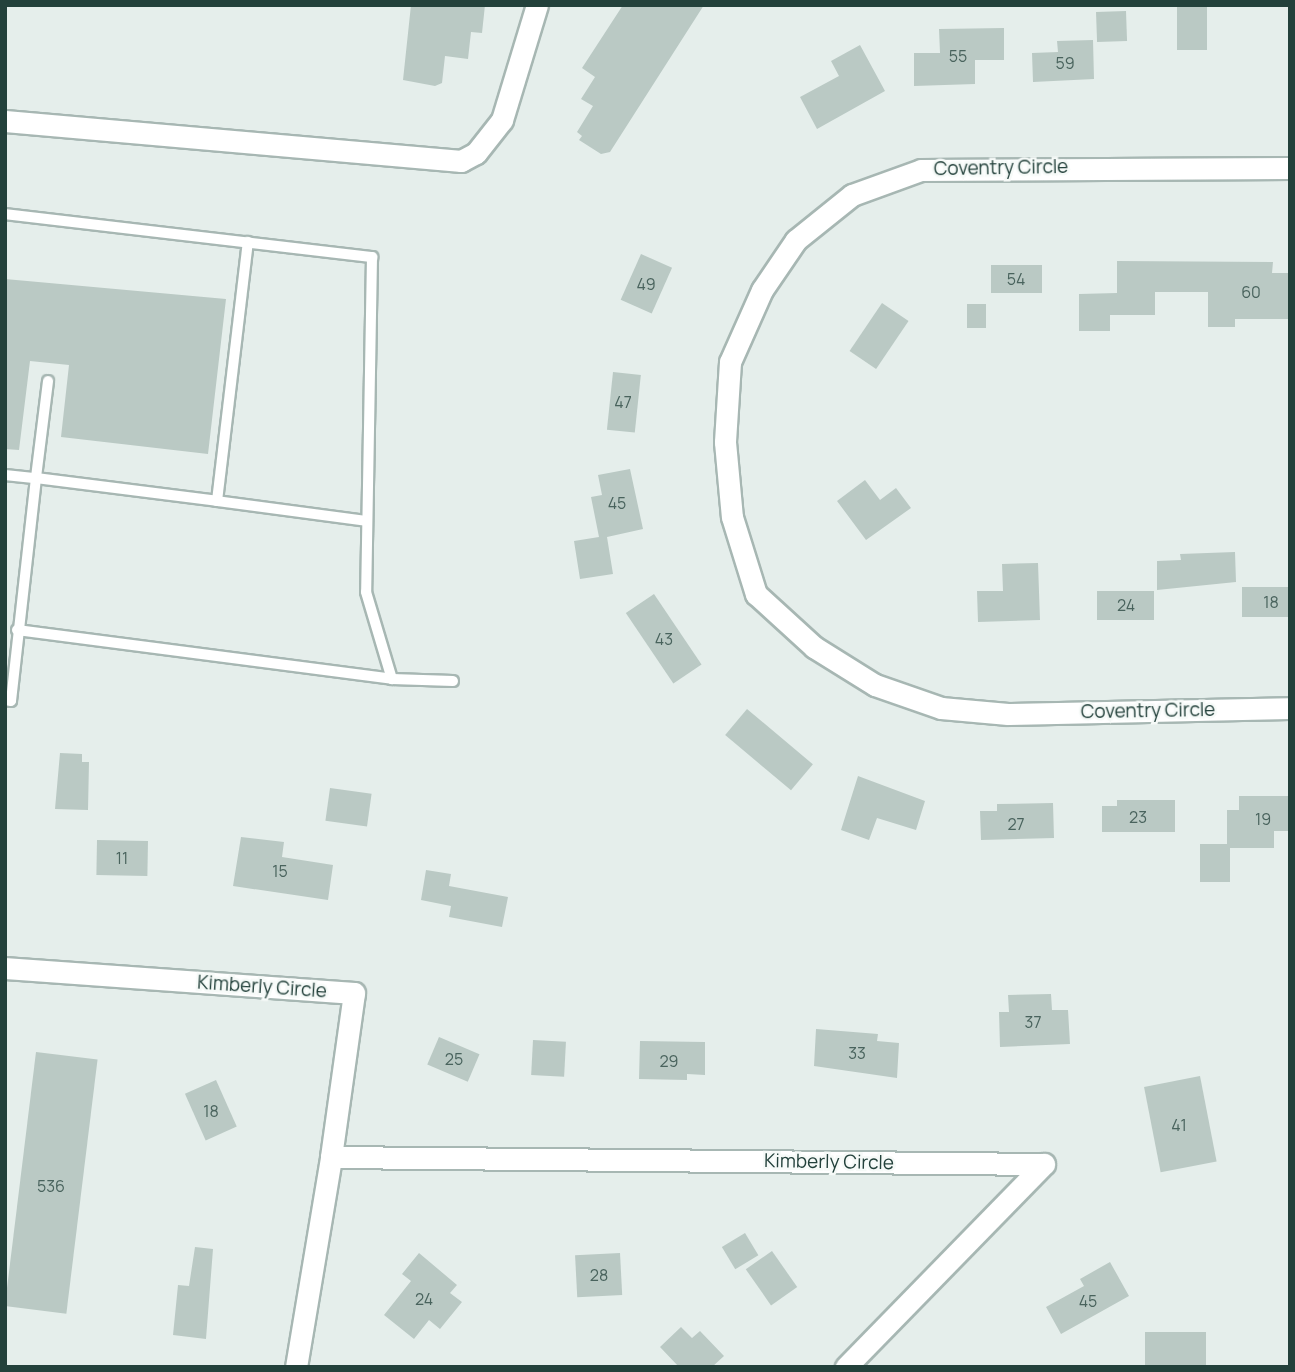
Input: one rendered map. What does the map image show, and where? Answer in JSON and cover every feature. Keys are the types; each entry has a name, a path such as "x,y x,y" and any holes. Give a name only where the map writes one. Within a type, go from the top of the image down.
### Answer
{"street":[{"path":"5,121 461,161 477,153 502,120 537,5"},
{"name":"Coventry Circle","path":"1290,169 921,170 852,195 796,240 762,290 730,362 725,442 732,517 756,594 814,647 876,685 941,708 1008,715 1290,708"},
{"name":"Kimberly Circle","path":"5,968 354,993 331,1157 296,1367"},
{"name":"Kimberly Circle","path":"331,1157 1044,1164 846,1367"}],"lane":[{"path":"5,214 372,257 366,592 392,678"},
{"path":"217,501 248,242"},
{"path":"5,700 11,701 17,630 48,382"},
{"path":"5,475 367,521"},
{"path":"17,630 392,678 453,681"}],"building":[{"path":"411,5 485,5 482,33 471,32 468,59 445,56 442,83 435,86 403,80"},
{"path":"623,5 704,5 610,152 601,154 579,140 582,136 577,132 593,106 581,99 595,77 582,68"},
{"path":"1177,5 1207,5 1207,50 1177,50"},
{"path":"1126,11 1127,41 1097,42 1096,12"},
{"path":"1004,28 1004,60 975,60 975,84 914,86 914,53 940,53 939,29"},
{"path":"1093,40 1094,79 1033,82 1032,53 1058,52 1057,41"},
{"path":"860,45 885,91 817,129 800,97 839,76 831,61"},
{"path":"641,254 672,268 652,314 621,300"},
{"path":"1117,261 1273,262 1272,273 1290,273 1290,319 1235,319 1235,327 1208,327 1208,292 1155,292 1155,315 1110,315 1110,331 1079,331 1079,294 1117,293"},
{"path":"991,265 1042,265 1042,293 991,293"},
{"path":"5,279 226,299 208,454 61,437 69,365 30,361 19,450 5,449"},
{"path":"882,303 909,321 876,369 850,351"},
{"path":"967,304 986,304 986,328 967,328"},
{"path":"613,372 641,375 635,433 607,430"},
{"path":"630,469 643,529 607,537 613,574 580,579 574,541 599,537 591,497 602,495 598,475"},
{"path":"865,480 880,500 896,488 911,508 866,540 837,501"},
{"path":"1235,552 1236,582 1157,590 1157,561 1181,560 1180,554"},
{"path":"1038,563 1040,620 978,622 977,591 1003,591 1002,564"},
{"path":"1242,587 1290,587 1290,617 1242,617"},
{"path":"1097,591 1154,591 1154,620 1097,620"},
{"path":"654,594 702,664 673,683 626,613"},
{"path":"747,709 813,764 791,790 725,735"},
{"path":"60,753 82,754 82,762 89,762 88,810 55,809"},
{"path":"858,776 925,801 916,830 877,818 869,840 841,830"},
{"path":"330,788 372,794 367,827 325,821"},
{"path":"1239,796 1290,796 1290,831 1274,831 1274,848 1230,848 1230,882 1200,882 1200,844 1227,844 1227,810 1239,810"},
{"path":"1117,800 1175,800 1175,832 1102,832 1102,806 1117,806"},
{"path":"1053,803 1054,838 981,840 980,811 997,811 997,804"},
{"path":"241,837 284,842 282,857 333,865 328,900 233,886"},
{"path":"97,840 148,841 147,876 96,875"},
{"path":"426,870 451,874 449,886 508,897 502,927 449,917 451,906 421,900"},
{"path":"1051,994 1052,1010 1068,1010 1070,1044 1000,1047 999,1012 1009,1012 1008,995"},
{"path":"816,1029 878,1034 877,1041 899,1043 897,1078 814,1066"},
{"path":"439,1037 480,1054 468,1082 427,1065"},
{"path":"533,1040 566,1042 564,1077 531,1075"},
{"path":"640,1041 705,1042 705,1075 687,1074 687,1080 639,1079"},
{"path":"36,1052 98,1060 66,1314 5,1306"},
{"path":"1200,1076 1217,1161 1161,1172 1144,1087"},
{"path":"216,1080 237,1127 206,1140 185,1094"},
{"path":"745,1233 758,1255 735,1269 722,1247"},
{"path":"195,1247 213,1249 206,1339 173,1335 178,1285 189,1286"},
{"path":"772,1251 797,1287 771,1305 746,1269"},
{"path":"419,1253 457,1285 450,1293 462,1302 440,1329 429,1320 414,1339 384,1315 411,1281 402,1274"},
{"path":"620,1253 622,1295 577,1297 575,1255"},
{"path":"1110,1262 1129,1296 1061,1334 1046,1307 1084,1286 1080,1279"},
{"path":"681,1327 692,1338 700,1331 724,1356 712,1367 679,1367 660,1347"},
{"path":"1145,1332 1206,1332 1206,1367 1145,1367"}]}
